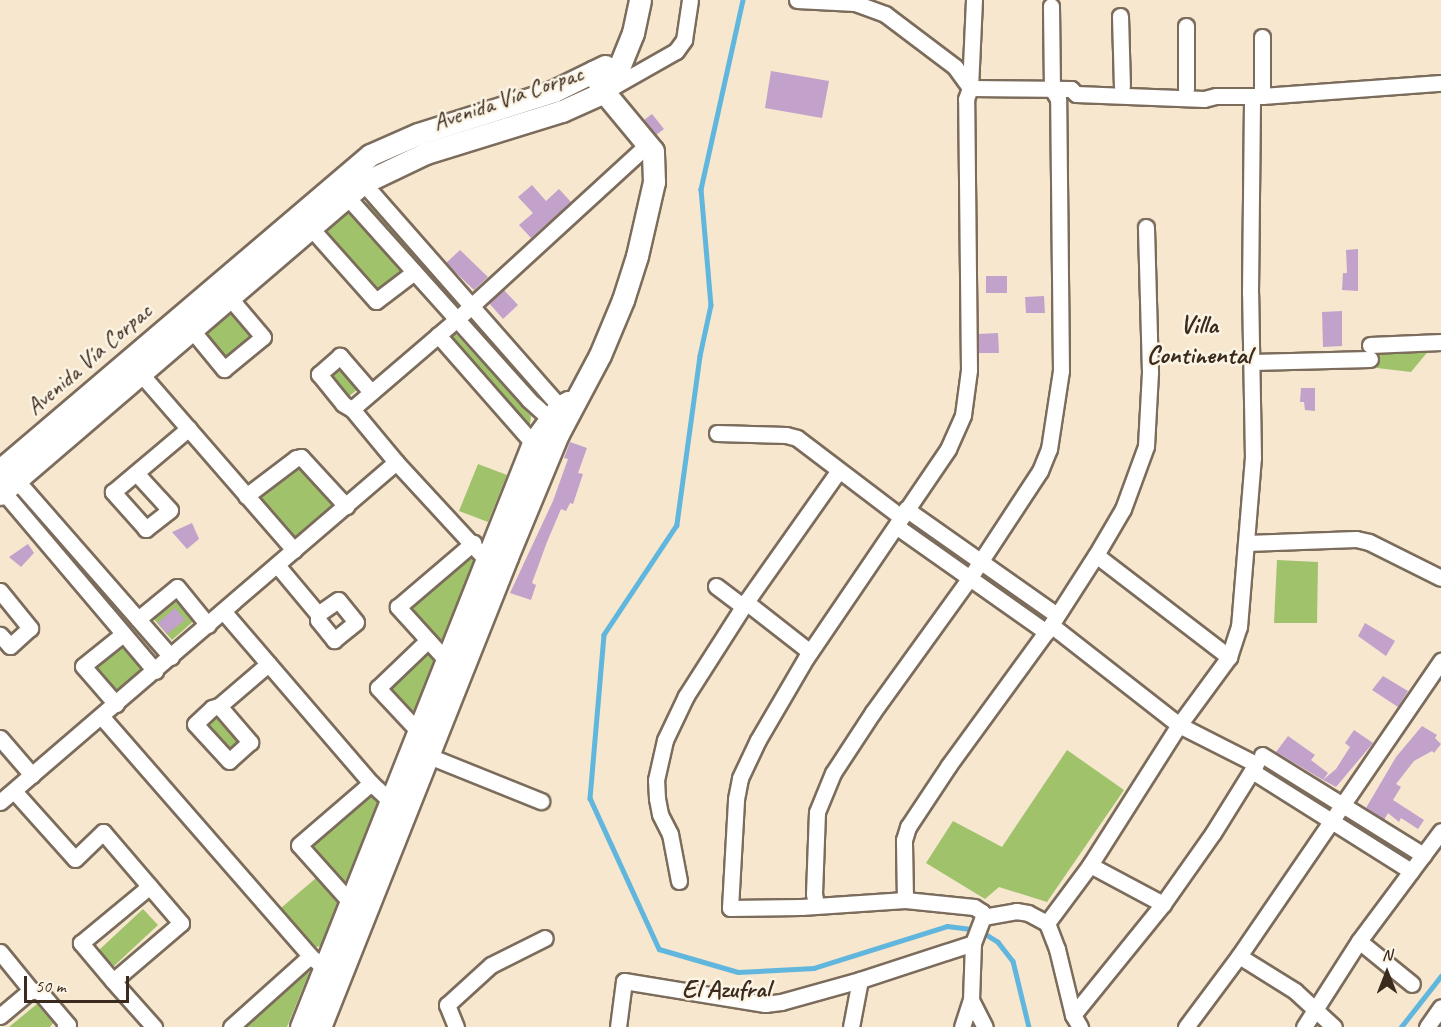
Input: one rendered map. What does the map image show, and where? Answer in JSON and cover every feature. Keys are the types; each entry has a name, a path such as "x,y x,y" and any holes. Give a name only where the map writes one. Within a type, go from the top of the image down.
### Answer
{"street":[{"path":"640,0 633,33 623,54 633,60 657,61"},
{"path":"604,92 676,51 684,40 690,0"},
{"path":"797,0 855,3 885,14 955,67 970,88"},
{"path":"962,1027 971,1000 973,943 983,918 982,912 966,904 905,900 730,908 733,823 740,778 777,705 810,652 948,449 957,431 967,395 969,204 966,99 970,88 974,0"},
{"path":"816,905 816,826 825,790 873,712 980,563 1040,471 1048,449 1061,371 1058,99 1052,89 1051,6"},
{"path":"1120,15 1122,86"},
{"path":"1186,26 1186,89"},
{"path":"1047,924 1090,865 1179,725 1229,657 1239,627 1253,458 1250,293 1257,96 1263,38"},
{"name":"Avenida Vía Corpac","path":"134,366 192,329 310,227 369,154 418,134 554,91 623,54"},
{"name":"Avenida Vía Corpac","path":"4,482 134,366 348,182 426,153 562,111 604,92 616,75 623,54"},
{"path":"320,1027 325,968 398,807 418,730 446,660 493,566 563,414 600,355 623,300 640,246 654,182 653,151 604,92 593,72"},
{"path":"1071,89 1076,94 1204,99 1216,96 1257,96 1441,82"},
{"path":"970,88 1071,89 1075,85 1122,86 1204,89 1216,96"},
{"path":"352,409 456,320 648,144"},
{"path":"348,182 414,272 456,320 563,414"},
{"path":"348,182 471,306 563,414"},
{"path":"310,227 376,301 414,272"},
{"path":"905,900 904,840 908,827 949,765 1051,624 1096,555 1123,509 1146,446 1150,372 1146,227"},
{"path":"192,329 224,369 263,337 229,297"},
{"path":"438,335 533,443"},
{"path":"1252,362 1370,352 1441,342"},
{"path":"371,392 340,356 319,374 343,404 352,409 396,462 493,566"},
{"path":"134,366 294,550"},
{"path":"301,1027 350,902 398,807 429,756 533,443 563,414"},
{"path":"136,473 189,428"},
{"path":"717,433 786,435 796,438 901,517 969,579 1051,624"},
{"path":"246,496 296,458 301,457 346,506"},
{"path":"0,802 396,462"},
{"path":"679,881 670,834 660,814 657,798 656,780 665,740 686,696 745,604 839,470"},
{"path":"4,482 138,619 171,657"},
{"path":"4,482 123,634 155,671"},
{"path":"901,517 980,563 1051,624 1179,725 1342,805 1423,855"},
{"path":"1247,543 1356,539 1369,542 1441,578"},
{"path":"446,660 398,608 473,543"},
{"path":"1096,555 1229,657"},
{"path":"277,565 318,614"},
{"path":"716,586 745,604 810,652"},
{"path":"138,619 177,587 208,625"},
{"path":"0,591 30,628 10,646 0,635"},
{"path":"224,611 371,783 398,807"},
{"path":"116,704 83,666 123,634"},
{"path":"418,730 378,688 428,640"},
{"path":"1186,1027 1239,956 1441,660"},
{"path":"219,706 268,664"},
{"path":"102,716 325,968"},
{"path":"0,738 32,775"},
{"path":"429,756 541,801"},
{"path":"1257,763 1331,821 1411,871"},
{"path":"1076,1021 1213,833 1257,763"},
{"path":"350,902 299,845 371,783"},
{"path":"14,791 75,859 103,832 181,923 113,981"},
{"path":"1304,1027 1359,941 1441,831"},
{"path":"1090,865 1163,904"},
{"path":"150,886 81,943 154,1027"},
{"path":"983,918 1016,911 1028,913 1047,924 1058,949 1076,1021"},
{"path":"456,1027 447,1005 491,965 545,938"},
{"path":"1359,941 1412,984"},
{"path":"618,1027 624,981 765,1004 860,980 973,943"},
{"path":"0,952 31,990 40,992 68,1025 65,1027"},
{"path":"1239,956 1295,991 1334,1027"},
{"path":"231,1027 325,968"},
{"path":"851,1027 860,980"},
{"path":"0,1016 31,990"},
{"path":"971,1000 985,1027"},
{"path":"1426,1027 1441,1007"}],"green space":[{"path":"370,200 457,300 453,304 365,204"},
{"path":"344,208 350,208 405,273 376,299 320,234"},
{"path":"233,308 258,337 225,366 200,336"},
{"path":"455,333 531,416 530,424 527,426 448,340"},
{"path":"1374,349 1430,349 1411,372 1377,368"},
{"path":"338,365 359,388 347,398 327,375"},
{"path":"298,463 334,504 296,537 290,536 258,499 261,491"},
{"path":"478,464 507,475 488,522 459,511"},
{"path":"468,552 478,562 443,647 406,607"},
{"path":"1277,560 1318,562 1317,623 1274,623"},
{"path":"175,595 196,619 172,640 151,616"},
{"path":"123,643 142,668 142,672 117,695 90,665"},
{"path":"428,650 439,659 418,716 410,718 385,685"},
{"path":"215,711 244,740 231,755 201,724"},
{"path":"1067,750 1124,790 1047,902 999,887 985,899 926,863 953,821 1002,847"},
{"path":"368,790 382,805 349,887 342,888 307,848"},
{"path":"316,878 338,903 321,946 316,947 281,908"},
{"path":"143,909 158,925 114,966 99,950"},
{"path":"307,971 309,973 287,1027 243,1027"},
{"path":"37,1004 53,1023 50,1027 9,1027"}],"building":[{"path":"771,71 829,81 822,118 765,108"},
{"path":"652,114 664,129 656,135 644,120"},
{"path":"532,185 546,201 559,189 571,202 531,238 519,225 533,213 518,197"},
{"path":"1358,249 1358,291 1342,290 1343,273 1347,273 1346,250"},
{"path":"460,250 488,277 474,290 446,263"},
{"path":"986,276 1007,276 1007,293 986,293"},
{"path":"504,290 518,305 503,319 489,303"},
{"path":"1044,296 1045,313 1026,313 1025,297"},
{"path":"1342,311 1342,346 1323,347 1322,312"},
{"path":"998,333 999,353 979,353 978,334"},
{"path":"1301,388 1315,388 1315,411 1305,410 1304,402 1300,402"},
{"path":"570,442 587,448 578,473 583,474 573,504 570,503 566,511 561,509 547,542 532,583 536,585 531,600 510,593 553,501 568,459 564,458"},
{"path":"192,523 199,539 187,549 172,532"},
{"path":"28,544 34,553 21,567 9,557"},
{"path":"175,608 185,620 167,634 158,623"},
{"path":"1365,623 1395,641 1386,656 1358,636"},
{"path":"1383,676 1408,691 1398,707 1372,690"},
{"path":"1422,726 1437,735 1435,738 1441,744 1434,753 1432,751 1414,761 1396,784 1401,787 1393,800 1424,820 1418,829 1401,818 1399,822 1388,813 1384,820 1366,808 1396,757"},
{"path":"1354,730 1373,743 1336,787 1323,780 1336,769 1350,747 1345,743"},
{"path":"1288,736 1315,755 1311,760 1328,773 1323,780 1276,752"}],"waterway":[{"path":"743,0 701,189 711,305 700,356 677,525 604,635 590,798 659,949 738,972 814,968 947,926 979,930 998,942 1013,961 1029,1027"},
{"path":"1401,1027 1441,976"}],"district":[{"name":"Villa Continental","path":"1199,340"},
{"name":"El Azufral","path":"726,989"}]}
